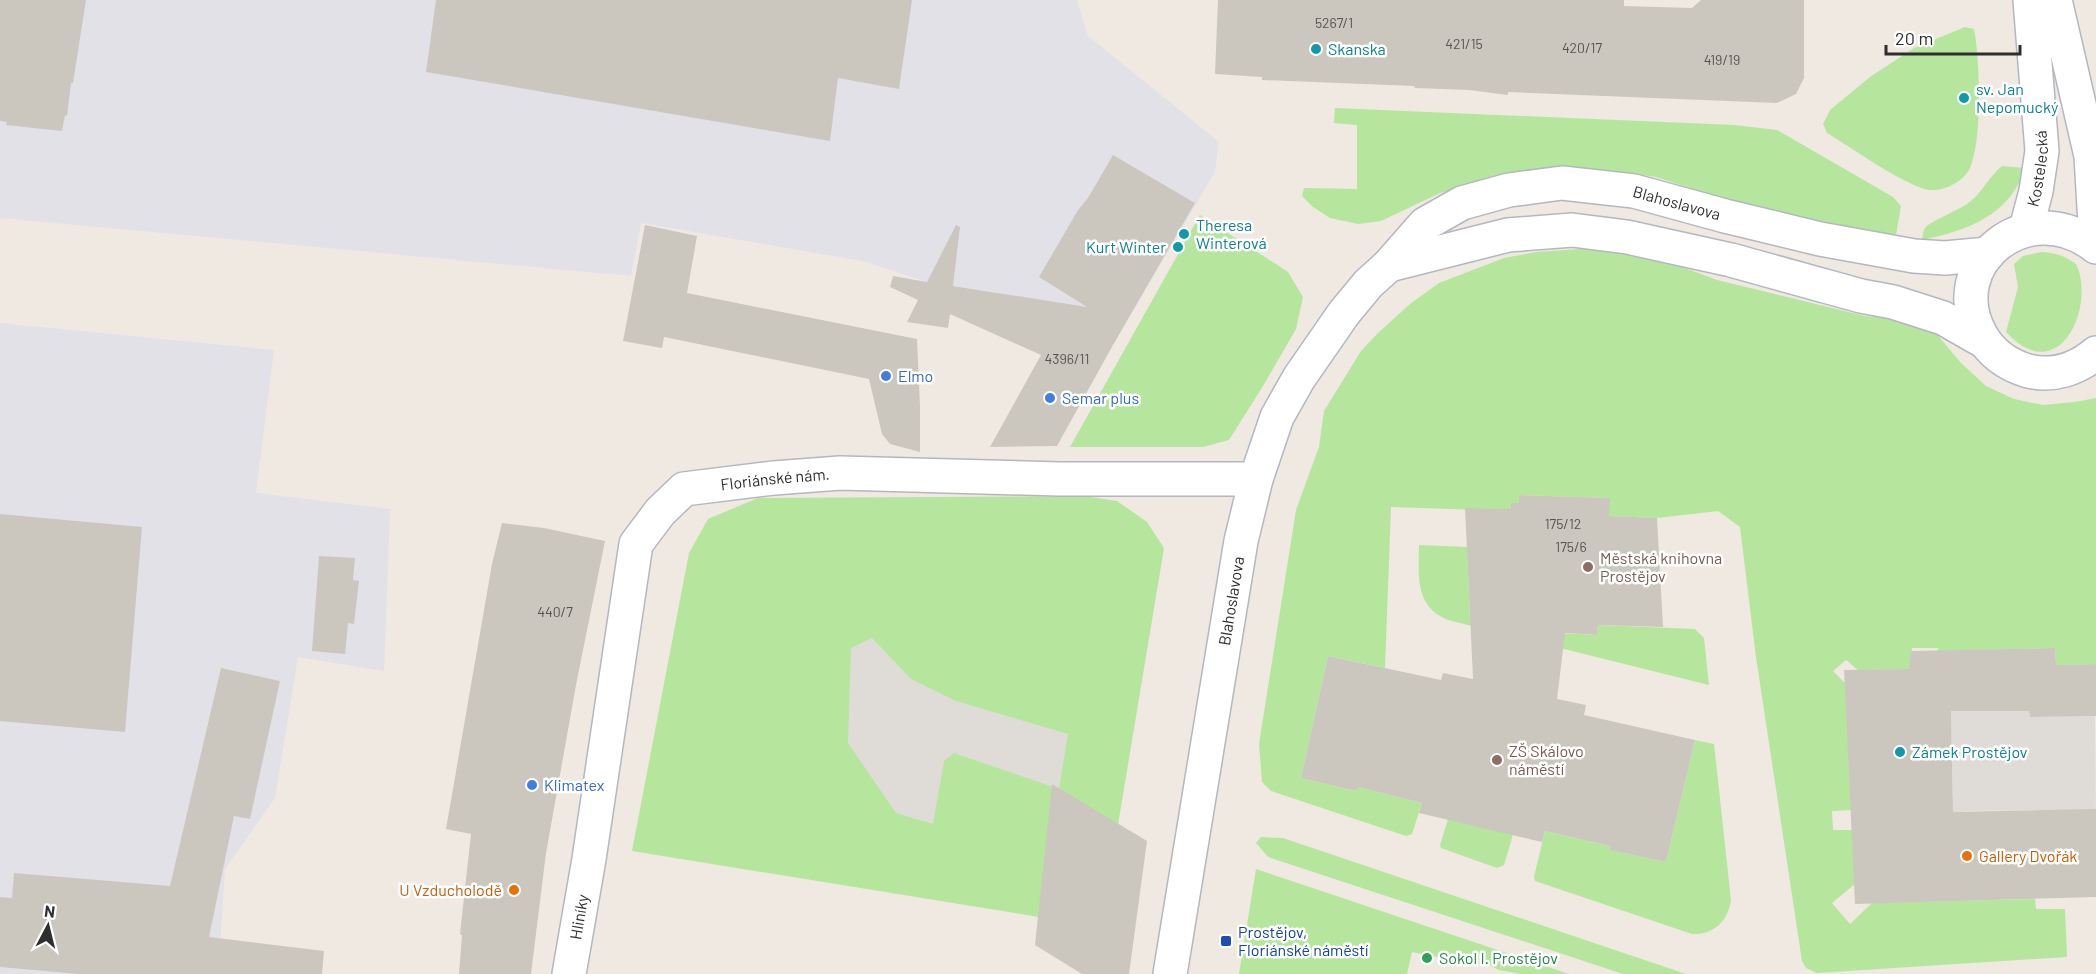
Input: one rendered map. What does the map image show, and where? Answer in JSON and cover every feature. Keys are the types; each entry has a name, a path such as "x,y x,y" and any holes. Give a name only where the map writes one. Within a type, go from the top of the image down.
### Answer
{"main road":[{"name":"Kostelecká","path":"2026,229 2036,191 2042,151 2030,0"},
{"path":"2055,0 2091,156 2096,244"},
{"name":"Blahoslavova","path":"1170,974 1241,541 1256,479 1277,417 1299,378 1344,313 1425,224 1462,203 1509,190 1562,183 1634,191 1810,237 1914,256 1944,258 1988,254"},
{"path":"2096,244 2073,232 2050,227 2026,229 2005,238 1988,254 1976,275 1972,298 1975,321 1985,342 2011,365 2032,372 2055,372 2096,380"},
{"name":"Blahoslavova","path":"1389,265 1508,235 1572,230 1605,234 1731,260 1862,296 1893,302 1943,318 1985,342"},
{"path":"2055,372 2077,366 2096,353"},
{"name":"Floriánské nám.","path":"589,859 636,544 660,512 684,489 840,473 1059,479 1256,479"},
{"name":"Hliníky","path":"569,974 589,859"}],"shaded area":[{"path":"0,0 1077,0 1088,36 1219,142 1215,172 1113,345 996,292 927,282 863,261 641,223 631,276 0,218"},
{"path":"0,323 274,350 256,493 390,509 384,671 298,657 275,798 225,869 218,974 0,974"},
{"path":"872,638 911,679 956,701 1068,734 1059,789 954,753 944,761 933,824 896,813 848,743 851,648"},
{"path":"1951,711 2029,711 2030,717 2095,716 2096,822 2035,810 1964,811 1934,821 1953,797"}],"green space":[{"path":"1965,27 1974,29 1979,101 1977,141 1973,158 1969,170 1958,182 1936,190 1920,188 1894,175 1827,133 1823,124 1830,110 1870,77 1914,48"},
{"path":"1335,108 1734,125 1777,130 1893,197 1901,206 1895,241 1753,208 1656,177 1614,171 1546,169 1492,176 1438,194 1381,221 1358,224 1330,218 1313,207 1302,196 1304,188 1357,189 1357,125 1334,123"},
{"path":"2002,166 2025,168 2009,198 1998,209 1970,226 1922,240 1926,227 1972,200"},
{"path":"1200,215 1288,272 1303,297 1296,329 1229,440 1203,447 1070,447"},
{"path":"1593,248 1618,250 1666,261 1717,280 1865,316 1903,319 1935,332 1961,363 1986,386 2014,399 2043,405 2096,398 2096,664 2056,665 2055,648 1938,651 1938,648 1912,648 1909,669 1858,670 1846,660 1833,671 1845,683 1851,810 1832,811 1833,830 1852,830 1855,884 1832,903 1850,924 1872,903 2035,899 2036,909 2065,909 2067,957 1817,973 1806,968 1802,961 1756,657 1740,527 1718,511 1657,518 1609,516 1609,498 1520,495 1519,503 1512,503 1511,511 1391,507 1385,668 1328,656 1301,778 1356,791 1358,787 1422,803 1412,834 1406,836 1271,791 1262,782 1259,744 1296,510 1319,447 1324,411 1361,351 1410,304 1439,283 1504,258 1536,252"},
{"path":"2042,252 2060,255 2076,264 2081,281 2081,299 2077,318 2069,335 2058,347 2043,352 2026,348 2006,332 2018,287 2014,264 2023,256"},
{"path":"1084,496 1117,501 1147,522 1164,548 1101,927 632,851 689,553 708,519 758,498"},
{"path":"1419,545 1467,547 1470,618 1536,632 1597,635 1598,625 1695,629 1704,638 1709,685 1448,620 1429,607 1424,598 1419,579"},
{"path":"1695,740 1714,744 1731,900 1727,914 1719,925 1707,932 1692,934 1535,881 1545,831 1610,846 1609,850 1666,862"},
{"path":"1449,816 1514,831 1504,865 1497,868 1441,848"},
{"path":"1261,837 1283,838 1686,974 1623,974 1268,857 1256,843"},
{"path":"1256,869 1569,974 1521,974 1499,970 1487,964 1473,964 1412,952 1407,974 1239,974"}],"building":[{"path":"0,0 86,0 67,116 65,115 62,131 6,125 7,122 0,121"},
{"path":"436,0 912,0 899,89 838,78 830,141 426,72"},
{"path":"1218,0 1624,0 1624,6 1692,8 1701,0 1804,0 1804,78 1796,94 1777,103 1508,92 1508,95 1469,90 1415,88 1414,86 1262,80 1262,77 1215,74"},
{"path":"1113,155 1195,203 1057,446 990,447 1041,355 950,314 948,328 907,322 918,300 890,287 893,276 927,282 956,225 960,227 953,286 1087,307 1039,277"},
{"path":"645,225 697,236 687,293 917,339 920,452 890,444 882,434 869,379 664,337 662,348 623,341"},
{"name":"ZŠ Skálovo náměstí","path":"1519,495 1610,498 1609,516 1657,518 1663,627 1598,625 1597,635 1565,633 1557,699 1586,705 1584,715 1695,740 1666,862 1609,850 1610,846 1545,831 1542,842 1419,813 1422,803 1358,787 1356,791 1301,778 1328,656 1441,680 1443,673 1473,679 1465,508 1511,509 1511,503 1519,503"},
{"path":"0,514 142,527 125,732 0,721"},
{"path":"502,523 544,528 605,541 546,853 531,974 459,974 462,935 460,934 471,834 446,829 492,564"},
{"path":"319,556 355,558 353,580 359,581 354,624 348,623 345,654 312,651"},
{"name":"Zámek Prostějov","path":"2055,648 2056,665 2096,664 2096,716 2030,717 2029,711 1951,711 1953,812 2096,809 2096,897 1855,904 1844,670 1909,669 1911,651"},
{"path":"221,668 280,681 250,819 234,816 209,937 324,951 322,974 79,974 0,967 0,897 12,898 14,873 170,886"},
{"path":"1052,784 1147,841 1129,974 1082,974 1035,945"}],"place":[{"name":"Skanska","path":"1316,49"},
{"name":"sv. Jan Nepomucký","path":"1964,98"},
{"name":"Theresa Winterová","path":"1184,234"},
{"name":"Kurt Winter","path":"1178,247"},
{"name":"Elmo","path":"886,376"},
{"name":"Semar plus","path":"1050,398"},
{"name":"Městská knihovna Prostějov","path":"1588,567"},
{"name":"Zámek Prostějov","path":"1900,752"},
{"name":"ZŠ Skálovo náměstí","path":"1497,760"},
{"name":"Klimatex","path":"532,785"},
{"name":"Gallery Dvořák","path":"1967,856"},
{"name":"U Vzducholodě","path":"514,890"},
{"name":"Prostějov, Floriánské náměstí","path":"1226,941"},
{"name":"Sokol I. Prostějov","path":"1427,958"}]}
